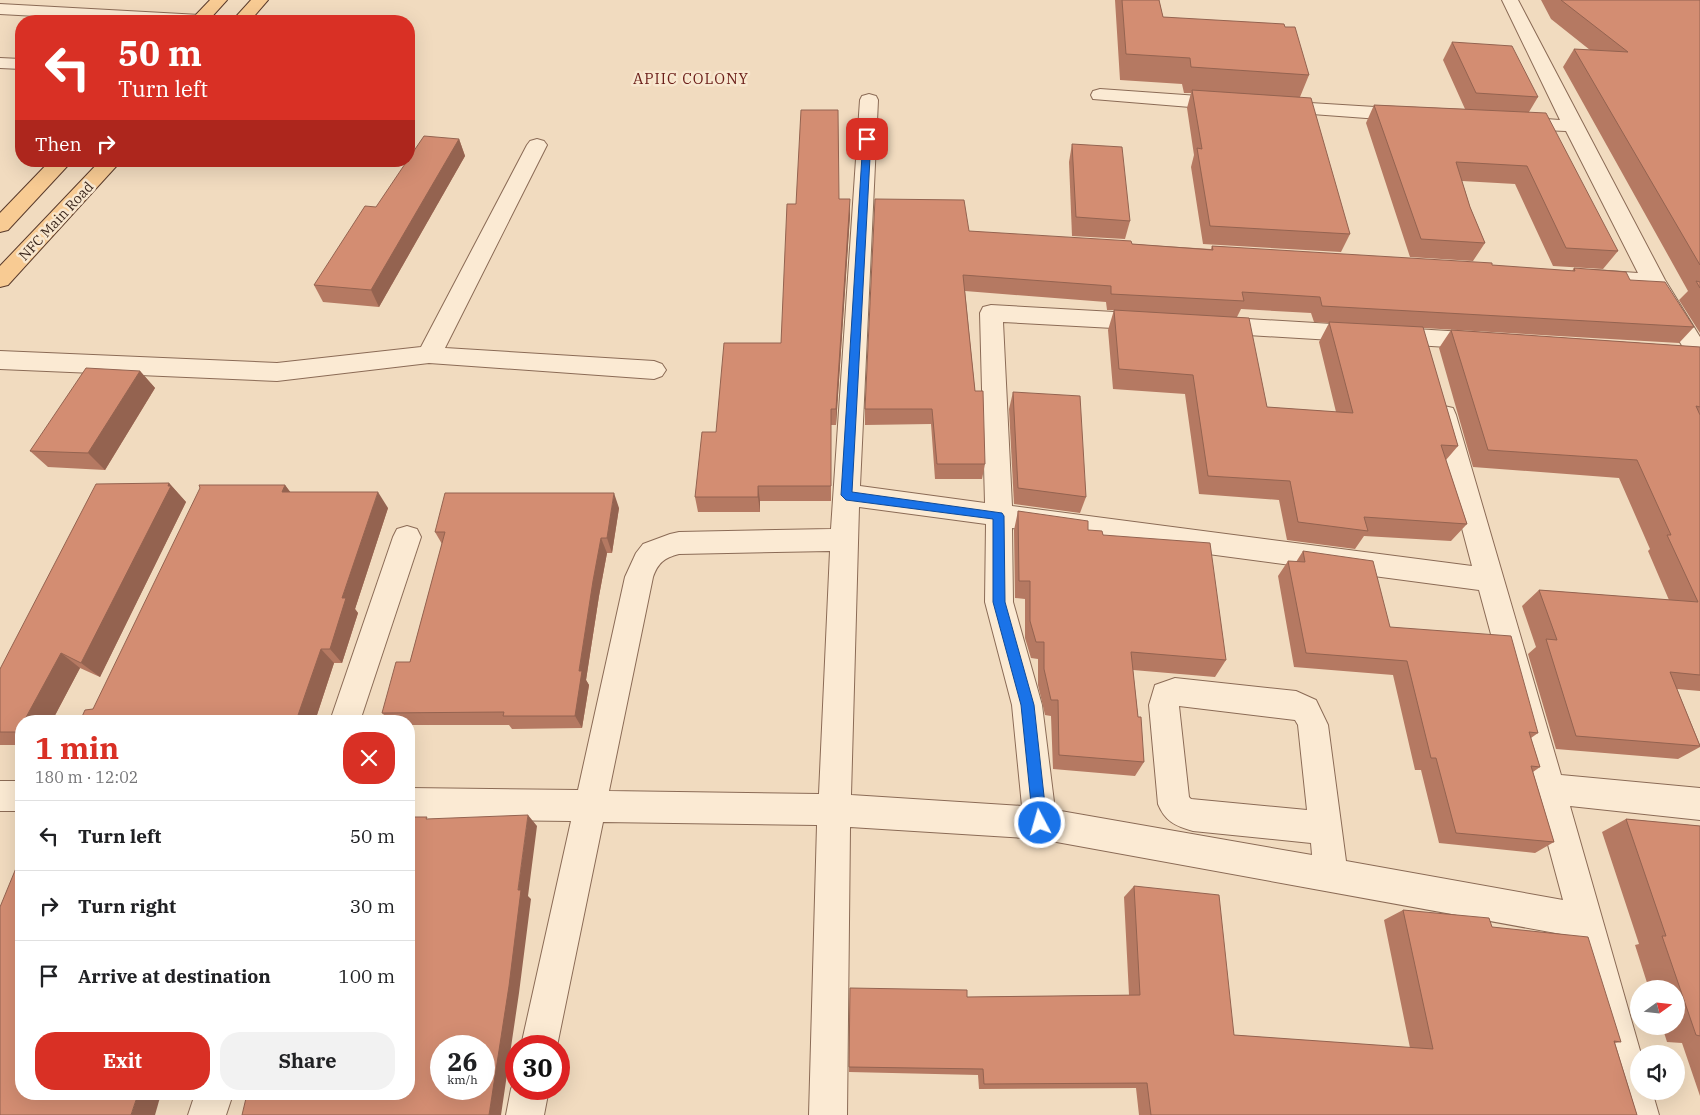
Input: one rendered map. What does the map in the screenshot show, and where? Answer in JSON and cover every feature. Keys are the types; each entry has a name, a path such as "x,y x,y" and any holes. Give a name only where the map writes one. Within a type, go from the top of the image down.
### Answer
{"main road":[{"path":"205,15 220,0"},
{"path":"246,15 260,0"},
{"path":"0,225 56,167"},
{"name":"NFC Main Road","path":"0,280 106,167"}],"street":[{"path":"1510,0 1654,281 1700,355"},
{"path":"0,9 92,15"},
{"path":"0,63 15,64"},
{"path":"1100,95 1425,117"},
{"path":"828,1115 834,810 844,540 870,100"},
{"path":"1494,121 1573,126"},
{"path":"429,355 538,145"},
{"path":"1575,276 1654,281"},
{"path":"1040,823 1028,705 999,602 991,313 1187,324 1430,365 1501,342"},
{"path":"1670,353 1700,355"},
{"path":"0,360 277,372 429,355 654,370"},
{"path":"1430,365 1640,1115"},
{"path":"846,495 1491,580"},
{"path":"347,715 407,537"},
{"path":"541,1035 639,577 647,557 656,548 679,542 844,540"},
{"path":"1325,828 1193,815 1182,812 1174,804 1164,704 1166,695 1175,692 1302,706 1309,714 1313,725 1325,828 1330,875"},
{"path":"1550,789 1700,804"},
{"path":"0,796 15,796"},
{"path":"415,802 834,810 1040,823 1587,921"},
{"path":"1259,822 1265,863"},
{"path":"207,1115 212,1100"},
{"path":"524,1115 527,1100"}],"building":[{"path":"1122,0 1159,0 1163,17 1284,24 1285,27 1295,27 1309,75 1191,67 1190,58 1126,54"},
{"path":"1561,0 1700,0 1700,265 1574,49 1628,52"},
{"path":"1452,42 1512,46 1538,97 1476,93"},
{"path":"1192,90 1311,98 1350,234 1210,226 1197,148 1202,149"},
{"path":"1374,105 1546,113 1618,251 1566,248 1527,166 1456,162 1470,207 1485,243 1421,239"},
{"path":"801,110 838,110 839,199 850,199 836,409 831,409 831,486 758,486 758,497 695,497 702,432 716,432 724,343 781,343 787,204 796,204"},
{"path":"424,136 459,139 371,290 314,285 365,206 376,207 403,167 415,167 415,149"},
{"path":"1072,144 1122,147 1130,221 1076,217"},
{"path":"875,199 964,200 969,231 1131,241 1132,244 1213,250 1212,246 1492,263 1492,265 1575,271 1574,268 1626,272 1630,280 1665,282 1694,327 1322,306 1320,297 1242,292 1244,301 1111,294 1111,286 963,275 975,391 983,391 985,464 937,464 932,409 865,409"},
{"path":"1114,310 1249,318 1267,407 1353,413 1329,322 1423,327 1458,446 1441,445 1467,524 1364,517 1368,531 1298,522 1290,481 1208,476 1193,375 1119,369"},
{"path":"1451,330 1700,347 1700,407 1696,406 1700,415 1700,675 1670,672 1700,746 1576,736 1546,639 1557,640 1539,590 1698,602 1667,535 1671,535 1637,460 1488,450"},
{"path":"86,368 140,371 88,453 30,451"},
{"path":"1013,392 1080,396 1086,497 1018,488"},
{"path":"169,483 168,486 171,486 81,663 61,653 27,715 15,715 15,732 0,732 0,669 96,484"},
{"path":"199,485 285,485 282,492 378,492 342,598 346,598 330,649 321,649 298,715 83,715 85,710 93,709 200,488"},
{"path":"445,493 614,493 607,538 601,538 593,581 579,671 582,671 575,716 503,716 504,712 382,713 396,662 410,662 445,532 435,532"},
{"path":"1018,511 1088,521 1088,530 1102,531 1103,535 1210,543 1226,660 1131,652 1138,717 1141,717 1144,762 1059,755 1058,700 1051,700 1044,669 1044,642 1036,642 1030,621 1030,581 1019,581"},
{"path":"1303,551 1373,561 1390,627 1511,636 1538,733 1529,732 1540,767 1531,766 1554,842 1456,833 1436,758 1431,758 1407,661 1306,653 1288,561 1305,562"},
{"path":"528,815 518,890 521,890 509,986 495,1076 495,1035 430,1035 430,1100 491,1100 489,1115 242,1115 246,1100 415,1100 415,817 427,817 426,819"},
{"path":"1626,819 1700,826 1700,1036 1696,1035 1685,1003 1685,980 1677,980 1662,936 1666,936"},
{"path":"15,871 15,1100 136,1100 131,1115 0,1115 0,907"},
{"path":"1134,886 1219,895 1234,1035 1433,1049 1403,910 1489,918 1492,927 1588,937 1621,1042 1614,1041 1630,1092 1630,1100 1632,1100 1637,1115 1151,1115 1147,1083 984,1084 983,1069 849,1067 850,988 967,990 967,997 1140,995"}],"district":[{"name":"APIIC COLONY","path":"691,78"}],"route":[{"path":"867,139 846,495 998,516 999,602 1028,705 1040,823"}]}
